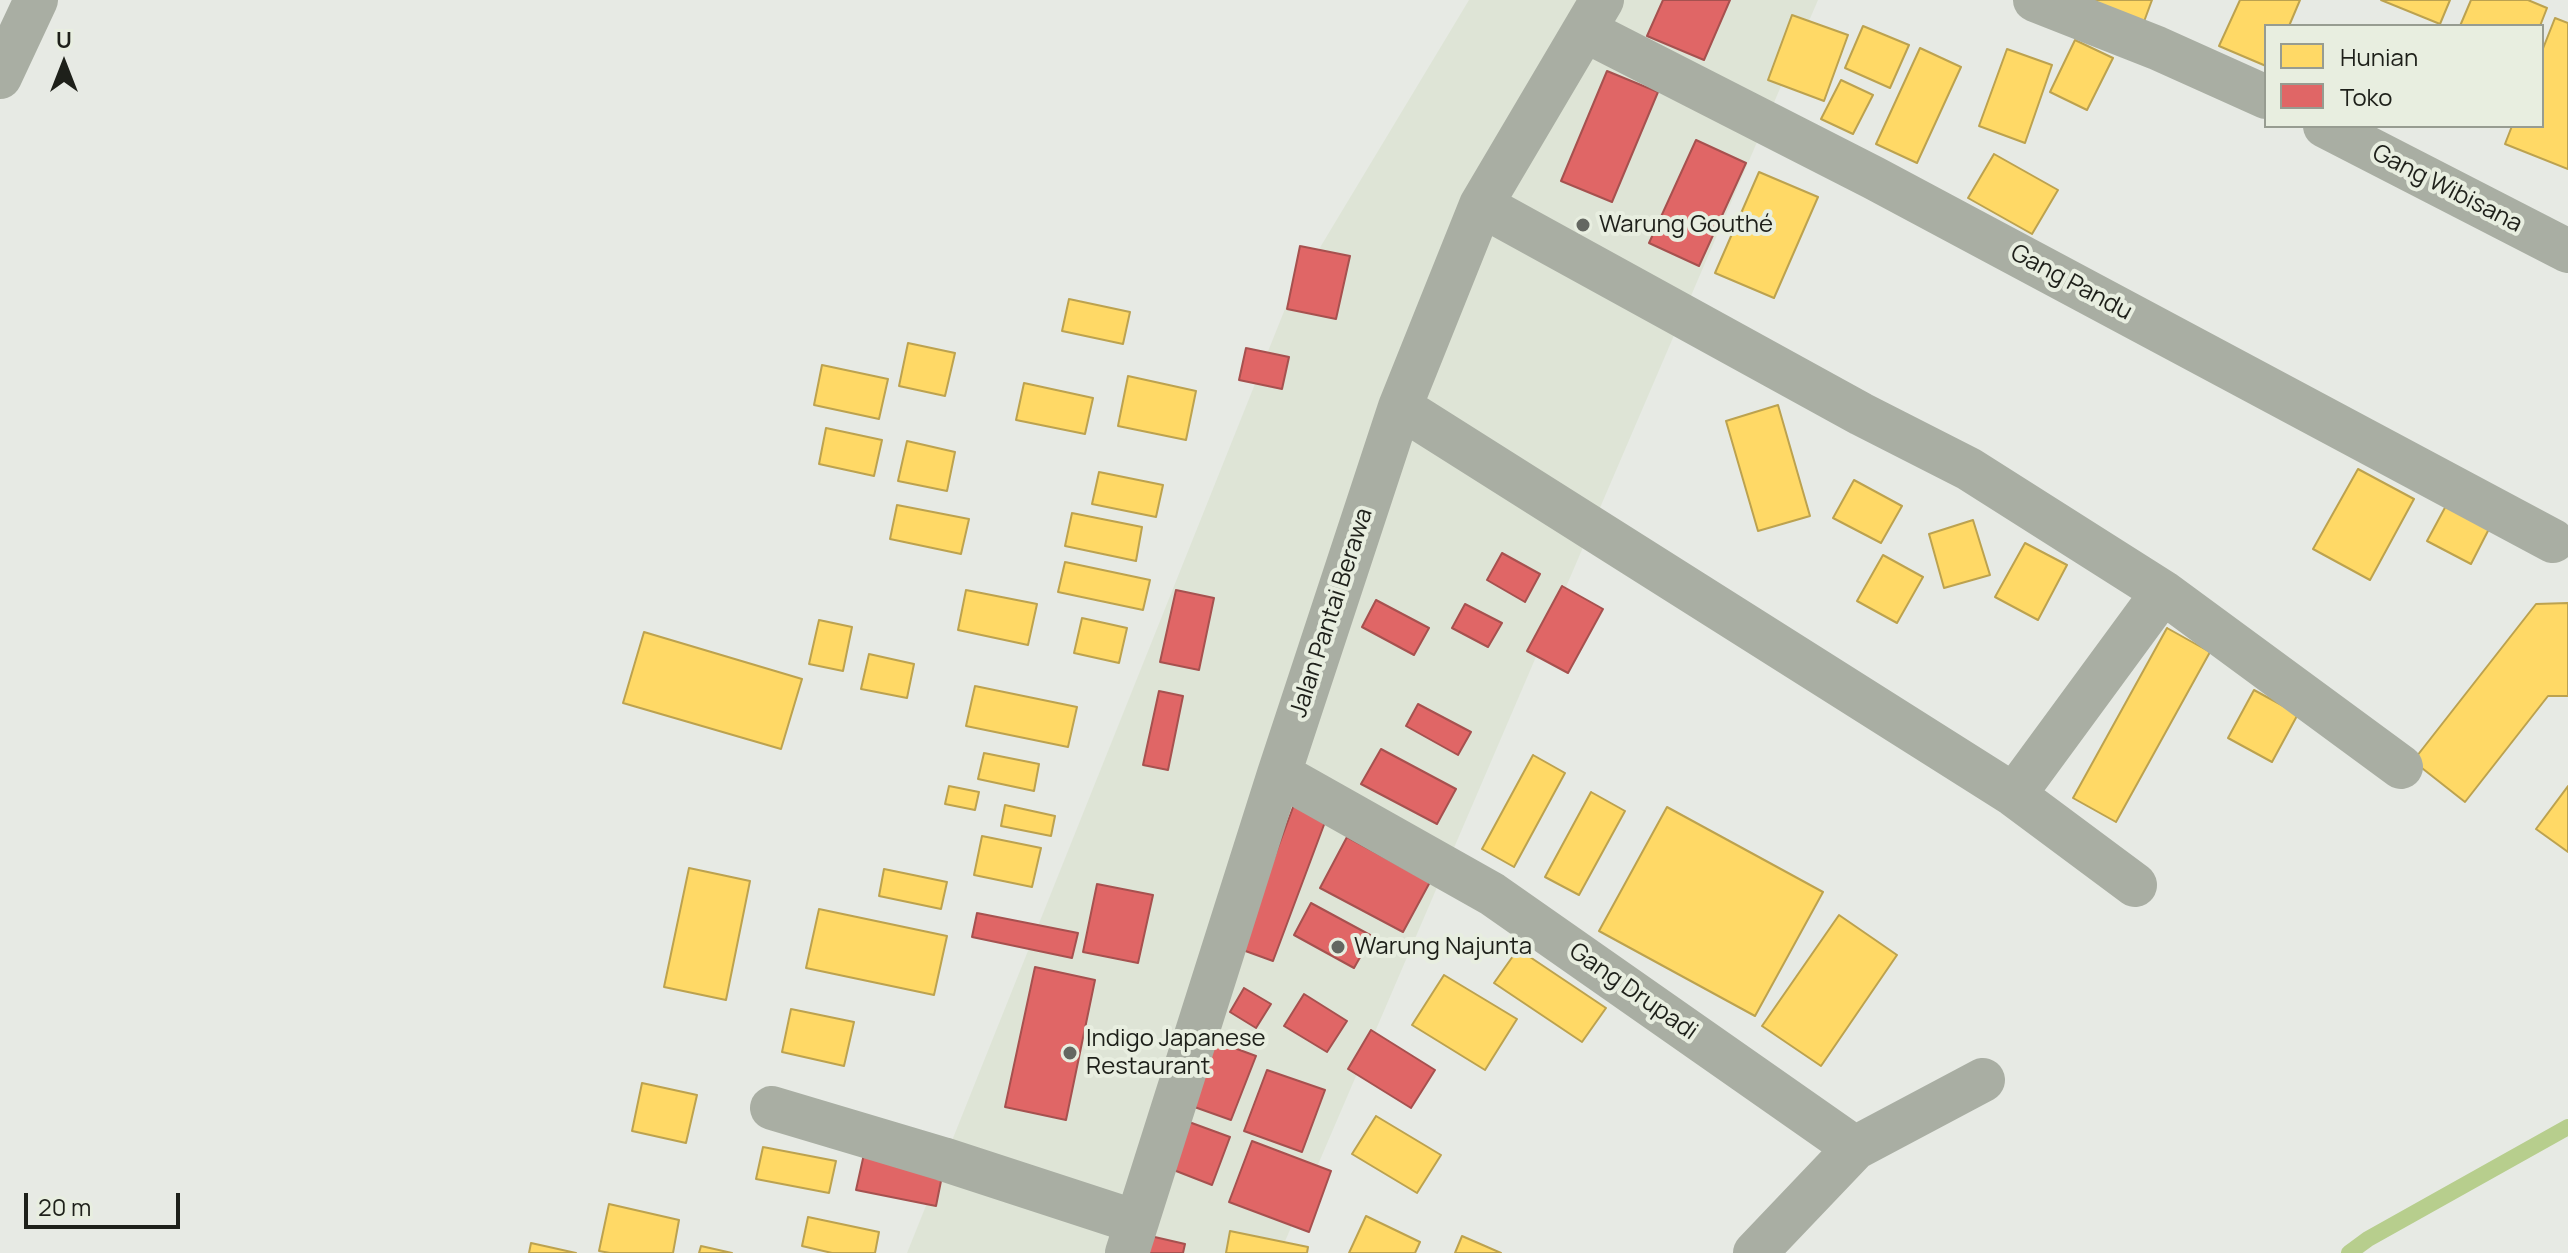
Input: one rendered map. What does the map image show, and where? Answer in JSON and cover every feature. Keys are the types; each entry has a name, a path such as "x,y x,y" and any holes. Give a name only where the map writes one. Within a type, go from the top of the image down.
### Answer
{"street":[{"path":"5,57 36,0"},
{"path":"2035,0 2157,48 2264,96"},
{"name":"Jalan Pantai Berawa","path":"1132,1238 1279,774 1400,407 1481,205 1594,16"},
{"name":"Gang Pandu","path":"1594,16 1874,178 2553,541"},
{"name":"Gang Wibisana","path":"2329,128 2568,251"},
{"path":"1481,205 1861,414 1969,469 2163,592 2401,767"},
{"path":"1400,407 2014,795 2135,885"},
{"path":"2014,795 2163,592"},
{"name":"Gang Drupadi","path":"1279,774 1492,894 1855,1148"},
{"path":"1755,1253 1855,1148 1983,1080"},
{"path":"772,1108 943,1159 1132,1238"}],"shaded area":[{"path":"1469,0 1818,0 1280,1253 907,1253 1289,299"}],"building: Hunian":[{"path":"2073,0 2152,0 2142,27"},
{"path":"2240,0 2300,0 2290,24 2264,24 2264,65 2219,46"},
{"path":"2381,0 2450,0 2440,24"},
{"path":"2471,0 2528,0 2547,8 2541,24 2461,24"},
{"path":"1792,15 1848,35 1824,101 1768,80"},
{"path":"2555,18 2568,23 2568,169 2505,144 2511,128 2544,128 2544,46"},
{"path":"1863,26 1909,45 1890,88 1845,68"},
{"path":"2075,40 2113,58 2087,110 2050,92"},
{"path":"1920,48 1961,67 1917,163 1876,144"},
{"path":"2007,49 2052,65 2025,143 1979,126"},
{"path":"1841,80 1873,95 1853,134 1821,119"},
{"path":"1994,154 2058,190 2032,234 1968,198"},
{"path":"1759,172 1818,197 1774,298 1715,273"},
{"path":"1069,299 1130,312 1123,344 1062,331"},
{"path":"908,343 955,353 945,396 899,386"},
{"path":"822,365 888,379 879,419 814,405"},
{"path":"1128,376 1196,391 1186,440 1118,426"},
{"path":"1024,383 1093,398 1085,434 1016,420"},
{"path":"1778,405 1810,516 1758,531 1726,421"},
{"path":"826,428 882,440 874,476 819,464"},
{"path":"907,441 955,452 947,491 898,481"},
{"path":"2358,469 2414,499 2370,580 2313,549"},
{"path":"1099,472 1163,485 1156,517 1092,504"},
{"path":"1854,480 1902,506 1881,543 1833,518"},
{"path":"2448,502 2491,525 2471,564 2427,541"},
{"path":"897,505 969,519 961,554 890,539"},
{"path":"1072,513 1142,527 1136,561 1065,546"},
{"path":"1973,520 1990,575 1944,588 1929,534"},
{"path":"2025,543 2067,565 2038,620 1995,597"},
{"path":"1883,555 1923,577 1897,623 1857,601"},
{"path":"1065,562 1150,580 1143,610 1058,592"},
{"path":"966,590 1037,604 1028,645 958,630"},
{"path":"2568,603 2568,696 2548,696 2465,802 2413,761 2536,604"},
{"path":"1082,618 1127,628 1119,663 1074,653"},
{"path":"819,620 852,627 843,671 809,664"},
{"path":"2167,628 2210,652 2116,822 2073,798"},
{"path":"644,632 802,679 781,749 623,703"},
{"path":"869,654 914,664 907,698 861,689"},
{"path":"975,686 1077,707 1068,747 966,726"},
{"path":"2254,690 2298,714 2272,762 2228,738"},
{"path":"984,753 1039,764 1034,791 978,779"},
{"path":"1533,755 1565,773 1514,867 1482,849"},
{"path":"949,786 979,792 975,810 945,804"},
{"path":"2568,786 2568,852 2536,829"},
{"path":"1591,792 1625,811 1579,895 1545,877"},
{"path":"1005,805 1055,816 1051,836 1001,826"},
{"path":"1667,807 1823,892 1755,1016 1599,931"},
{"path":"982,836 1041,848 1032,887 974,875"},
{"path":"689,868 750,881 726,1000 664,987"},
{"path":"884,869 947,882 941,909 879,896"},
{"path":"819,909 947,936 934,995 806,968"},
{"path":"1839,915 1897,955 1821,1066 1762,1026"},
{"path":"1518,949 1606,1008 1582,1042 1494,983"},
{"path":"1444,975 1517,1019 1485,1070 1412,1025"},
{"path":"791,1009 854,1022 844,1066 782,1052"},
{"path":"642,1083 697,1095 686,1143 632,1131"},
{"path":"1376,1116 1441,1155 1417,1193 1352,1154"},
{"path":"763,1147 836,1161 829,1193 756,1179"},
{"path":"609,1204 679,1220 673,1253 599,1251"},
{"path":"1366,1216 1420,1242 1415,1253 1349,1253"},
{"path":"808,1217 879,1232 875,1253 832,1253 802,1246"},
{"path":"1230,1231 1308,1247 1307,1253 1226,1253"},
{"path":"1462,1236 1501,1253 1455,1253"},
{"path":"531,1243 576,1253 529,1253"},
{"path":"701,1246 732,1253 699,1253"}],"building: Toko":[{"path":"1663,0 1730,0 1704,60 1647,36"},
{"path":"1607,71 1658,92 1612,202 1561,181"},
{"path":"1696,140 1746,163 1699,266 1649,243"},
{"path":"1300,246 1350,256 1336,319 1287,309"},
{"path":"1246,348 1289,357 1282,389 1239,380"},
{"path":"1502,553 1540,574 1525,602 1487,580"},
{"path":"1562,586 1603,609 1568,673 1527,651"},
{"path":"1176,590 1214,598 1199,670 1160,662"},
{"path":"1376,600 1429,628 1414,655 1362,627"},
{"path":"1465,604 1502,623 1488,647 1452,628"},
{"path":"1159,691 1183,696 1168,770 1143,765"},
{"path":"1418,704 1471,732 1458,755 1406,726"},
{"path":"1381,749 1456,789 1437,824 1361,784"},
{"path":"1295,802 1328,814 1273,961 1240,949"},
{"path":"1347,837 1430,882 1403,932 1320,888"},
{"path":"1097,884 1153,895 1138,963 1083,952"},
{"path":"1311,903 1372,936 1354,968 1294,935"},
{"path":"977,913 1078,933 1072,958 972,937"},
{"path":"1035,967 1095,980 1066,1120 1005,1107"},
{"path":"1244,988 1271,1004 1256,1028 1230,1012"},
{"path":"1304,994 1347,1021 1327,1052 1284,1026"},
{"path":"1371,1030 1435,1070 1411,1108 1348,1069"},
{"path":"1210,1039 1256,1056 1231,1120 1186,1104"},
{"path":"1267,1070 1325,1090 1302,1152 1244,1131"},
{"path":"1189,1122 1230,1137 1212,1185 1171,1169"},
{"path":"1252,1141 1331,1171 1309,1232 1229,1202"},
{"path":"864,1154 943,1171 936,1206 856,1190"},
{"path":"1146,1235 1185,1244 1183,1253 1142,1253"}],"waterway":[{"path":"2349,1253 2368,1239 2568,1127"}],"place":[{"name":"Warung Gouthé","path":"1583,225"},
{"name":"Warung Najunta","path":"1338,947"},
{"name":"Indigo Japanese Restaurant","path":"1070,1053"}]}
